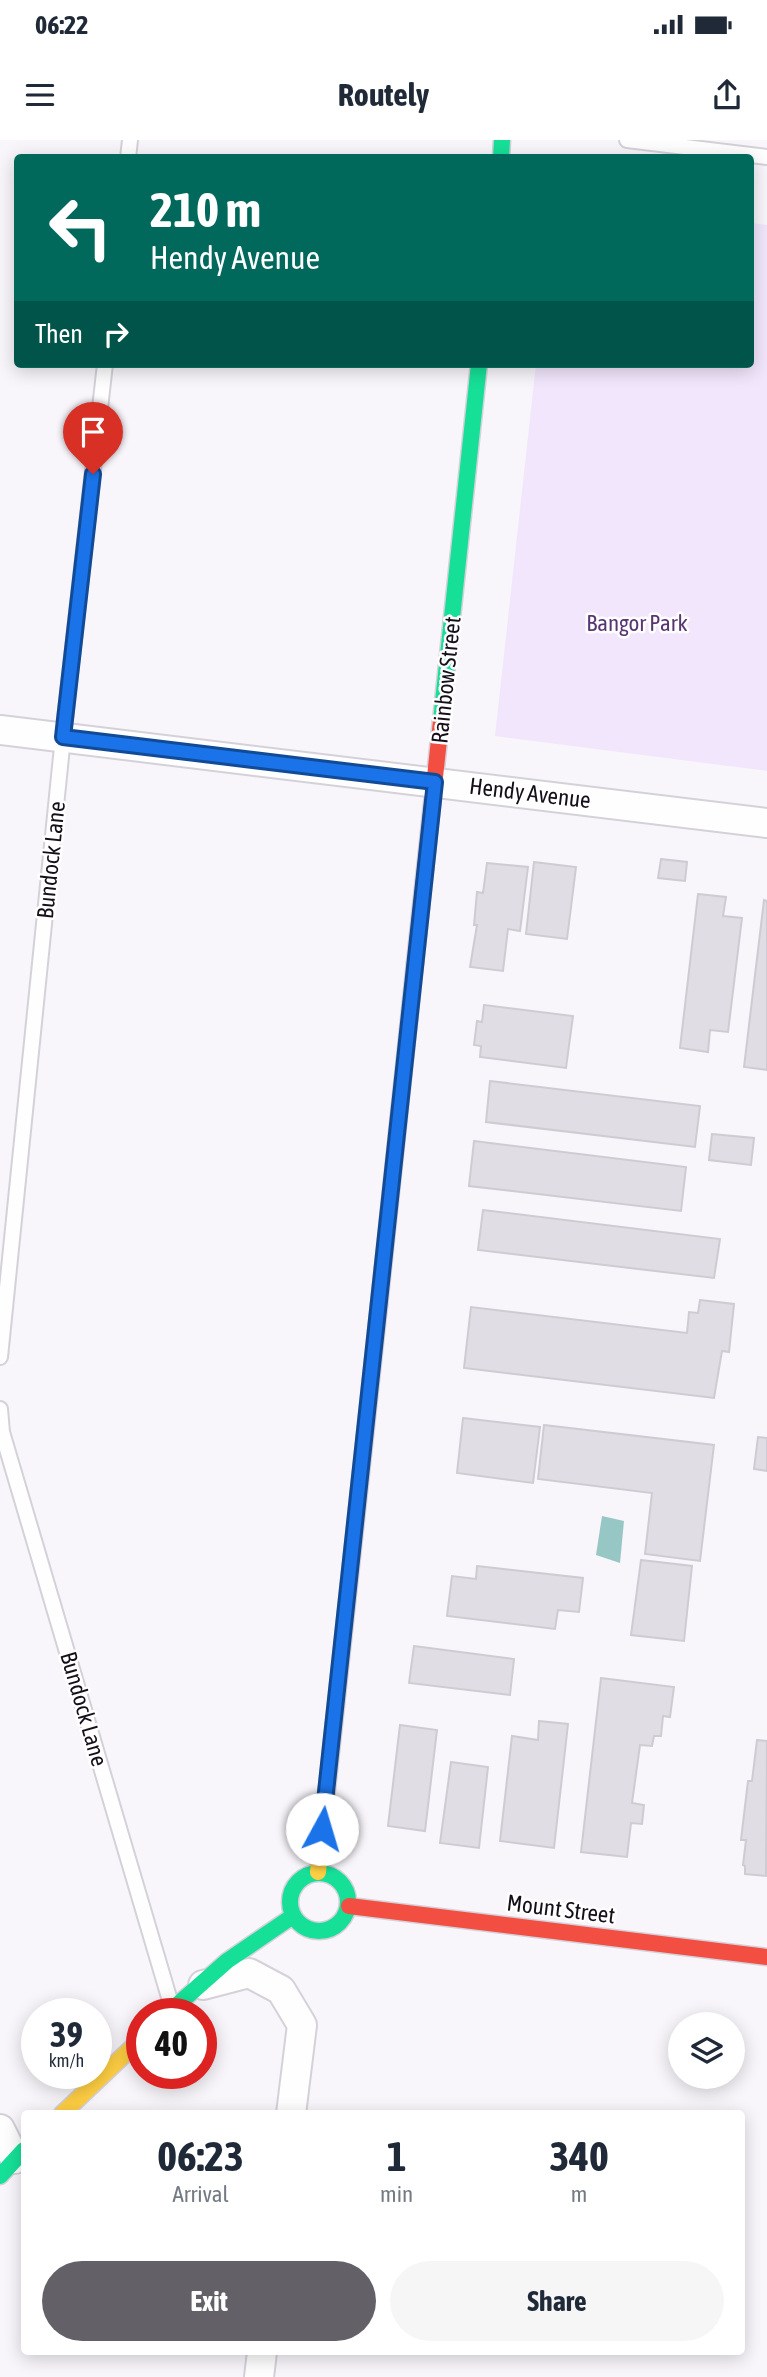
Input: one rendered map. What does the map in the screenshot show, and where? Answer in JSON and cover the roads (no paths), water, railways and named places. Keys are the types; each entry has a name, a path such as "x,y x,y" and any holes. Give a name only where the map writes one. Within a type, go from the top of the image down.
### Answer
{"street":[{"name":"Rainbow Street","path":"318,1872 479,368"},
{"name":"Hendy Avenue","path":"0,730 767,823"},
{"path":"318,1872 334,1876 341,1881 349,1897 346,1915 341,1922 325,1931 307,1929 293,1916 290,1897 293,1888 307,1875 318,1872"},
{"name":"Mount Street","path":"349,1906 767,1957"},
{"path":"185,1998 275,1926 293,1916"},
{"path":"197,1987 249,1973 281,1990 302,2025 291,2110"},
{"path":"66,2110 126,2053"},
{"path":"0,2129 13,2162"},
{"path":"259,2377 262,2355"}],"lane":[{"path":"626,140 749,154"},
{"name":"Bundock Lane","path":"0,1357 63,737 105,368"},
{"name":"Bundock Lane","path":"0,1409 6,1446 166,1998"}],"park label":[{"name":"Bangor Park","path":"637,623"}]}
